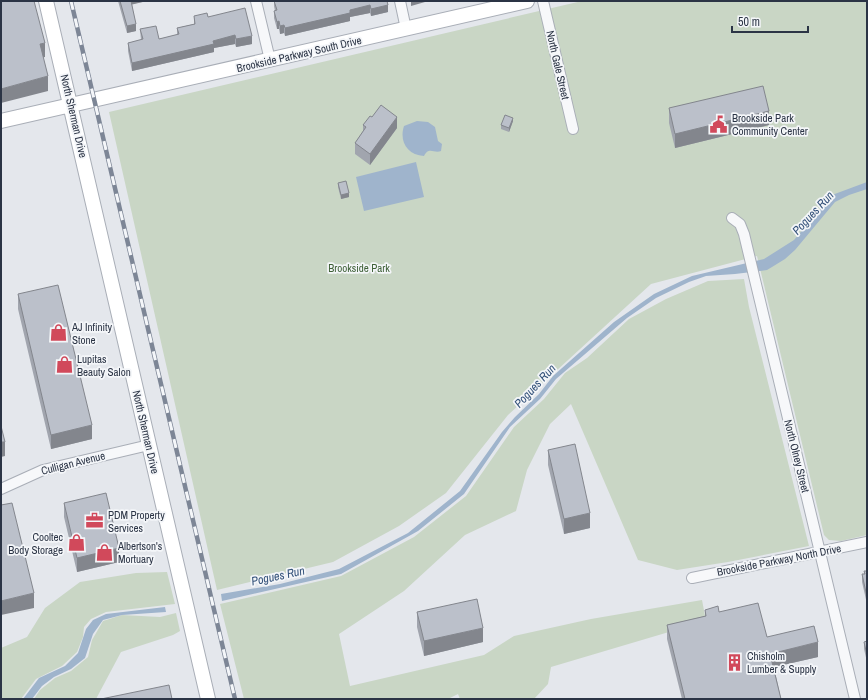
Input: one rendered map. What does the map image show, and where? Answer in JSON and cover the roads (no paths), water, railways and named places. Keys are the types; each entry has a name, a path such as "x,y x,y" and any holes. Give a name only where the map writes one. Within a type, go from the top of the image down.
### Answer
{"main road":[{"name":"North Sherman Drive","path":"46,1 208,699"},
{"name":"Brookside Parkway South Drive","path":"1,121 527,1"}],"street":[{"path":"256,1 270,60"},
{"path":"400,1 406,29"},
{"name":"North Gale Street","path":"542,1 573,130"},
{"name":"North Olney Street","path":"732,218 740,224 750,256 855,699"},
{"name":"Culligan Avenue","path":"1,489 43,470 149,445"},
{"name":"Brookside Parkway North Drive","path":"692,578 821,553 867,542"}],"water":[{"path":"417,121 428,122 435,127 438,141 442,144 441,151 428,151 424,156 413,153 409,150 404,142 404,126"},
{"path":"416,162 424,197 364,211 356,177"},
{"path":"867,182 867,189 849,195 835,202 795,250 785,259 767,270 706,276 689,282 656,298 627,318 556,379 540,399 510,427 464,494 418,531 341,574 222,601 221,594 280,584 339,569 408,533 460,491 502,432 515,417 539,394 553,376 614,322 654,294 692,276 764,259 794,240 832,195"},
{"path":"165,607 166,612 122,615 103,620 93,634 85,658 71,669 54,677 42,686 32,699 23,699 39,678 65,666 78,653 86,629 93,620 106,614"}],"railway":[{"path":"71,1 235,699"}],"place":[{"name":"Brookside Park Community Center","path":"719,124"},
{"name":"AJ Infinity Stone","path":"59,333"},
{"name":"Lupitas Beauty Salon","path":"64,365"},
{"name":"PDM Property Services","path":"95,521"},
{"name":"Cooltec Body Storage","path":"76,543"},
{"name":"Albertson's Mortuary","path":"105,552"},
{"name":"Chisholm Lumber & Supply","path":"734,662"}],"water label":[{"name":"Pogues Run","path":"813,213"},
{"name":"Pogues Run","path":"535,386"},
{"name":"Pogues Run","path":"278,576"}],"park label":[{"name":"Brookside Park","path":"359,268"}]}
